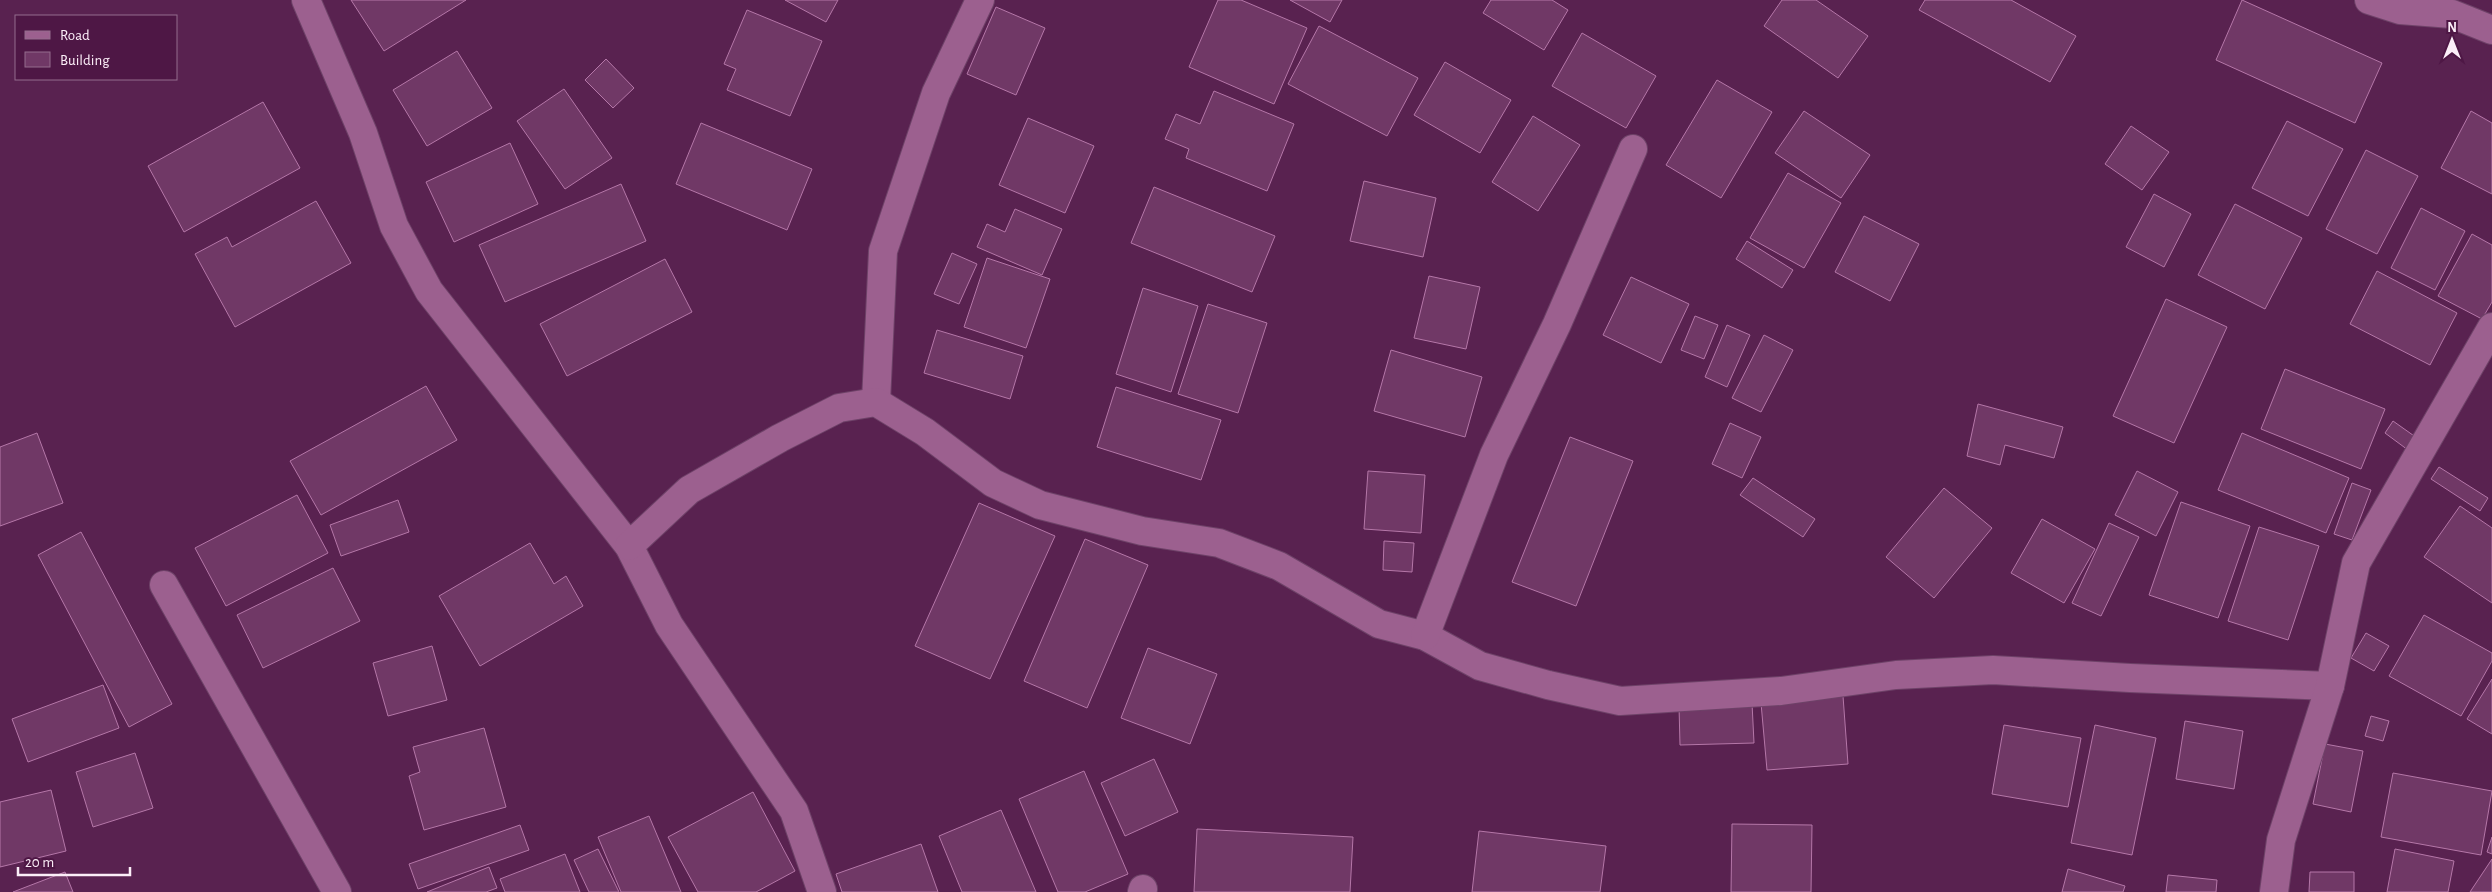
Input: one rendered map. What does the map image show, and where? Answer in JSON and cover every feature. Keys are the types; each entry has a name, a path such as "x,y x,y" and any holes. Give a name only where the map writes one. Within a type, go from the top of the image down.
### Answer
{"street":[{"path":"306,0 363,133 394,226 429,290 630,546 669,625 794,810 822,892"},
{"path":"876,402 883,251 936,93 980,0"},
{"path":"2369,0 2400,10 2452,14 2492,30"},
{"path":"1425,636 1494,455 1557,324 1633,149"},
{"path":"2274,892 2281,840 2330,686 2356,563 2492,327"},
{"path":"630,546 689,490 780,438 839,408 876,402 925,432 993,483 1040,505 1142,531 1219,543 1279,566 1379,624 1425,636 1480,666 1548,685 1620,701 1781,691 1896,675 1993,670 2330,686"},
{"path":"164,585 337,892"}],"building":[{"path":"351,0 466,0 384,51"},
{"path":"785,0 838,0 826,22"},
{"path":"1218,0 1241,0 1307,28 1274,104 1189,67"},
{"path":"1290,0 1342,0 1330,22"},
{"path":"1491,0 1552,0 1568,10 1544,50 1483,13"},
{"path":"1782,0 1816,0 1868,36 1838,78 1764,26"},
{"path":"1925,0 2011,0 2076,36 2050,82 1919,10"},
{"path":"2242,0 2382,63 2355,123 2216,60"},
{"path":"996,7 1045,28 1016,95 967,74"},
{"path":"747,10 822,41 790,116 727,90 736,69 724,64"},
{"path":"1319,26 1418,78 1387,136 1288,84"},
{"path":"1582,33 1656,76 1626,128 1552,86"},
{"path":"457,51 492,108 427,146 393,90"},
{"path":"606,59 634,88 613,108 585,80"},
{"path":"1445,62 1511,100 1480,153 1414,115"},
{"path":"1717,80 1772,112 1721,198 1666,165"},
{"path":"564,89 612,158 565,189 517,121"},
{"path":"1214,91 1294,124 1267,191 1186,158 1189,149 1165,139 1176,114 1200,124"},
{"path":"263,102 300,168 184,232 148,166"},
{"path":"1804,111 1870,155 1841,198 1775,153"},
{"path":"2471,111 2492,123 2492,194 2441,168"},
{"path":"1533,116 1580,145 1538,211 1492,182"},
{"path":"1028,118 1094,146 1065,213 999,185"},
{"path":"2287,121 2343,149 2308,216 2252,188"},
{"path":"701,123 812,169 787,230 676,184"},
{"path":"2131,126 2169,152 2142,190 2105,164"},
{"path":"510,143 538,204 454,242 426,182"},
{"path":"2366,150 2418,176 2377,254 2326,229"},
{"path":"1788,173 1841,203 1804,268 1750,238"},
{"path":"1364,181 1436,198 1423,257 1350,241"},
{"path":"621,184 646,241 505,302 479,245"},
{"path":"1154,187 1275,236 1252,292 1131,243"},
{"path":"2154,194 2191,214 2164,267 2126,247"},
{"path":"316,201 351,263 235,327 195,254 227,237 232,247"},
{"path":"2235,204 2302,238 2265,309 2198,275"},
{"path":"2421,208 2465,231 2435,290 2391,268"},
{"path":"1015,209 1062,229 1042,275 977,247 987,224 1005,232"},
{"path":"1864,216 1919,244 1890,301 1835,272"},
{"path":"2472,234 2492,245 2492,302 2482,319 2438,296"},
{"path":"1747,241 1793,270 1782,288 1736,259"},
{"path":"952,253 977,264 959,304 934,294"},
{"path":"987,258 1050,279 1026,348 964,327"},
{"path":"665,259 692,312 567,376 540,324"},
{"path":"2377,271 2457,313 2430,365 2350,324"},
{"path":"1429,276 1480,287 1466,349 1414,338"},
{"path":"1631,277 1689,304 1661,363 1603,335"},
{"path":"1143,288 1198,306 1171,392 1116,374"},
{"path":"2166,299 2227,327 2174,443 2113,416"},
{"path":"1208,304 1267,323 1238,413 1178,394"},
{"path":"1695,316 1718,325 1704,359 1681,350"},
{"path":"1727,325 1750,335 1727,387 1705,377"},
{"path":"937,330 1023,356 1010,399 924,373"},
{"path":"1764,335 1793,350 1761,412 1732,398"},
{"path":"1391,350 1482,377 1465,437 1374,411"},
{"path":"2285,369 2385,409 2361,469 2261,429"},
{"path":"426,386 457,440 321,515 290,461"},
{"path":"1116,387 1221,420 1201,480 1097,447"},
{"path":"1978,404 2063,427 2054,458 2005,445 2000,465 1967,456"},
{"path":"2393,421 2417,438 2408,450 2385,433"},
{"path":"1730,423 1761,437 1742,478 1712,464"},
{"path":"37,433 63,503 0,526 0,447"},
{"path":"2242,433 2349,478 2326,533 2218,490"},
{"path":"1570,437 1633,461 1576,606 1512,582"},
{"path":"2439,467 2488,498 2480,511 2431,479"},
{"path":"1368,471 1425,475 1421,533 1364,529"},
{"path":"2137,471 2178,492 2156,536 2115,515"},
{"path":"1753,478 1815,519 1803,537 1740,495"},
{"path":"2352,483 2371,490 2352,540 2334,534"},
{"path":"1944,488 1992,528 1934,598 1886,557"},
{"path":"297,495 328,553 226,606 195,548"},
{"path":"398,500 409,532 341,556 330,525"},
{"path":"2181,502 2250,526 2218,618 2149,595"},
{"path":"979,503 1055,536 990,679 915,646"},
{"path":"2460,506 2492,528 2492,603 2424,557"},
{"path":"2042,519 2095,549 2064,603 2011,573"},
{"path":"2109,523 2139,537 2101,616 2072,603"},
{"path":"2259,527 2319,546 2288,640 2228,621"},
{"path":"81,532 172,704 129,727 38,555"},
{"path":"1085,539 1148,565 1087,708 1024,681"},
{"path":"1384,541 1414,543 1412,572 1383,570"},
{"path":"530,543 554,584 566,576 583,606 480,666 439,596"},
{"path":"333,568 360,621 263,668 237,615"},
{"path":"2424,615 2492,653 2492,661 2461,716 2389,676"},
{"path":"2366,633 2389,646 2374,671 2351,658"},
{"path":"432,646 447,700 388,716 373,663"},
{"path":"1148,648 1217,674 1190,744 1121,718"},
{"path":"2492,679 2492,734 2467,719"},
{"path":"103,685 119,728 28,762 12,719"},
{"path":"1843,696 1848,764 1767,770 1761,703"},
{"path":"1752,703 1754,743 1680,745 1679,706"},
{"path":"2371,716 2389,721 2383,741 2365,736"},
{"path":"2185,721 2243,731 2234,789 2176,779"},
{"path":"2004,725 2081,738 2068,807 1992,794"},
{"path":"2095,725 2156,738 2132,855 2071,843"},
{"path":"484,728 506,807 424,830 409,776 420,772 413,747"},
{"path":"2325,744 2363,751 2351,812 2313,804"},
{"path":"135,753 153,808 93,827 76,772"},
{"path":"1154,759 1178,812 1125,836 1101,783"},
{"path":"1084,771 1128,874 1085,892 1058,892 1019,799"},
{"path":"2393,773 2492,791 2481,855 2381,837"},
{"path":"51,790 66,851 0,867 0,802"},
{"path":"753,792 795,871 756,892 698,892 668,837"},
{"path":"1001,810 1036,892 962,892 939,836"},
{"path":"649,816 681,892 621,892 598,837"},
{"path":"1732,824 1812,825 1811,892 1731,892"},
{"path":"520,825 529,850 418,889 409,864"},
{"path":"1197,829 1353,837 1350,892 1194,892"},
{"path":"1479,831 1606,846 1600,892 1472,892"},
{"path":"2492,837 2492,854 2487,852"},
{"path":"921,844 938,892 842,892 836,874"},
{"path":"598,849 619,892 589,892 574,860"},
{"path":"2395,849 2454,861 2448,892 2387,892"},
{"path":"565,854 580,892 505,892 500,879"},
{"path":"2492,859 2492,892 2470,892"},
{"path":"489,867 497,888 486,892 427,892"},
{"path":"2068,869 2125,886 2123,892 2062,892"},
{"path":"65,872 73,892 13,892"},
{"path":"2310,872 2354,872 2354,892 2309,892"},
{"path":"2168,875 2217,880 2216,892 2166,892"}]}
